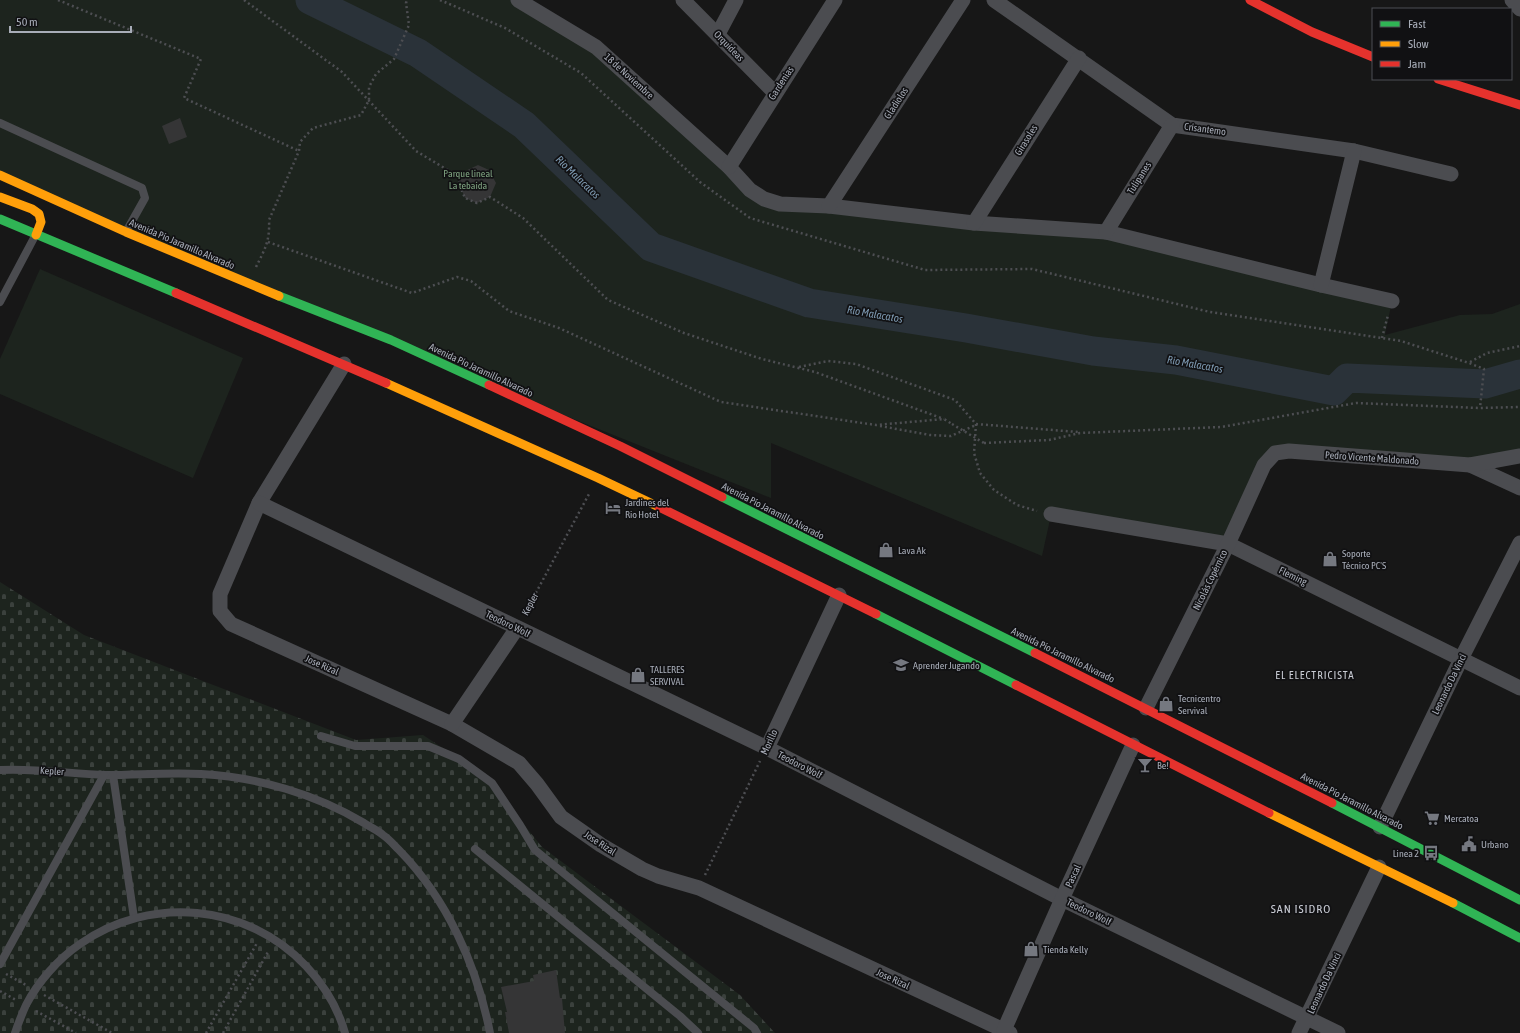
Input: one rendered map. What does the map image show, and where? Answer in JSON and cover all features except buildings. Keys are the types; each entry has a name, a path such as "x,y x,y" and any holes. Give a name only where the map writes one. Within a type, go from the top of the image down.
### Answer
{"main road":[{"path":"1250,0 1312,32 1372,57"},
{"path":"1441,80 1520,105"},
{"name":"Avenida Pío Jaramillo Alvarado","path":"0,175 126,232 248,284 391,340 620,446 1146,708 1520,900"},
{"path":"0,197 32,209 39,214 41,222 36,235"},
{"path":"0,219 344,364 598,478 839,595 1133,744 1460,906 1520,938"}],"street":[{"name":"18 de Noviembre","path":"518,0 596,47 729,167 750,190 764,199 780,204 829,206 974,223 1106,232 1392,301"},
{"name":"Orquideas","path":"683,0 775,93"},
{"path":"718,34 736,0"},
{"name":"Gardenias","path":"729,167 835,0"},
{"name":"Gladiolos","path":"829,206 962,0"},
{"name":"Crisantemo","path":"994,0 1079,58 1172,125 1354,151 1451,174"},
{"path":"1512,0 1520,9"},
{"name":"Girasoles","path":"974,223 1079,58"},
{"name":"Tulipanes","path":"1106,232 1172,125"},
{"path":"1321,285 1354,151"},
{"path":"259,503 344,364"},
{"name":"Pedro Vicente Maldonado","path":"1275,453 1289,451 1470,465"},
{"name":"Nicolás Copérnico","path":"1146,708 1228,544 1264,465 1275,453"},
{"path":"1470,465 1520,456"},
{"path":"1470,465 1520,488"},
{"name":"Jose Rizal","path":"259,503 220,594 220,611 231,624 452,724 519,763 537,784 561,817 642,869 658,876 699,888 1007,1032"},
{"name":"Teodoro Wolf","path":"259,503 766,748 1062,899 1338,1033"},
{"name":"Fleming","path":"1051,514 1228,544 1520,688"},
{"name":"Leonardo Da Vinci","path":"1380,827 1461,659 1520,543"},
{"name":"Morillo","path":"766,748 839,595"},
{"path":"452,724 517,628"},
{"name":"Pascal","path":"1007,1032 1062,899 1133,744"},
{"name":"Leonardo Da Vinci","path":"1300,1033 1379,867"}],"lane":[{"path":"0,123 142,188 145,198 126,232"},
{"path":"0,302 36,235"},
{"path":"321,736 355,746 428,746 460,759 492,783 535,850 754,1028 757,1033"},
{"name":"Kepler","path":"0,770 23,769 104,775 200,774 234,778 269,784 308,796 345,812 383,835 416,868 441,906 464,948 484,1007 490,1033"},
{"path":"0,964 104,775"},
{"path":"114,775 134,918"},
{"path":"475,849 680,1016 698,1033"},
{"path":"15,1033 26,1006 35,990 56,964 79,944 105,929 134,918 160,913 186,912 213,914 238,921 275,939 297,956 316,976 332,999 345,1033"}],"path":[{"path":"58,0 201,60 184,98 299,151"},
{"path":"244,0 342,72 416,151 461,178 459,184 465,198 477,203 490,197 523,218 608,300 684,333 762,359 815,372 944,419 984,443 1049,440 1080,433"},
{"path":"248,284 268,242 270,231 269,220 299,151 300,142 313,128 361,115 369,100 369,87 376,74 394,59 409,25 407,1"},
{"path":"268,242 412,293 457,277 471,281 509,311 559,328 721,402 876,425 930,435 951,436 976,424 1080,433 1221,426 1356,403 1480,408 1520,407"},
{"path":"1382,338 1392,301"},
{"path":"1470,362 1487,352 1520,346"},
{"path":"797,368 828,361 856,364 955,400 976,424 974,452 980,473 994,490 1017,505 1051,514"},
{"path":"1480,408 1484,369"},
{"path":"876,425 944,419"},
{"name":"Kepler","path":"517,628 598,478"},
{"name":"Morillo","path":"699,888 766,748"},
{"path":"206,1033 263,932"},
{"path":"223,1033 275,939"},
{"path":"0,971 112,1033"},
{"path":"0,992 76,1033"}],"green space":[{"name":"Parque lineal La tebaida","path":"0,0 518,0 596,47 764,199 1106,232 1392,301 1385,335 1460,315 1492,314 1520,304 1520,452 1470,465 1275,453 1228,544 1051,515 1042,556 771,443 771,498 486,384 0,175"},
{"path":"40,269 243,358 193,478 0,394 0,359"},
{"path":"0,582 84,635 356,740 423,735 485,776 542,847 740,995 775,1033 0,1033"}],"waterway":[{"name":"Rio Malacatos","path":"310,0 418,53 524,125 651,247 809,303 966,328 1093,351 1176,360 1334,391 1347,378 1485,384 1520,374"}],"traffic: fast":[{"path":"0,219 176,293"},
{"path":"279,296 391,340 489,385"},
{"path":"722,497 1035,653"},
{"path":"876,614 1016,685"},
{"path":"1332,803 1520,900"},
{"path":"1453,903 1520,938"}],"traffic: slow":[{"path":"0,175 126,232 279,296"},
{"path":"0,197 32,209 39,214 41,222 36,235"},
{"path":"386,383 659,507"},
{"path":"1269,813 1453,903"}],"traffic: jam":[{"path":"1250,0 1312,32 1372,57"},
{"path":"1441,80 1520,105"},
{"path":"176,293 386,383"},
{"path":"489,385 620,446 722,497"},
{"path":"659,507 876,614"},
{"path":"1035,653 1332,803"},
{"path":"1016,685 1269,813"}],"place":[{"name":"Jardines del Rio Hotel","path":"613,508"},
{"name":"Lava Ak","path":"886,550"},
{"name":"Soporte Técnico PC'S","path":"1330,559"},
{"name":"Aprender Jugando","path":"901,665"},
{"name":"TALLERES SERVIVAL","path":"638,675"},
{"name":"Tecnicentro Servival","path":"1166,704"},
{"name":"Be!","path":"1145,765"},
{"name":"Mercatoa","path":"1432,818"},
{"name":"Urbano","path":"1469,844"},
{"name":"Linea 2","path":"1431,853"},
{"name":"Tienda Kelly","path":"1031,949"}],"district":[{"name":"EL ELECTRICISTA","path":"1315,675"},
{"name":"SAN ISIDRO","path":"1301,909"}]}
